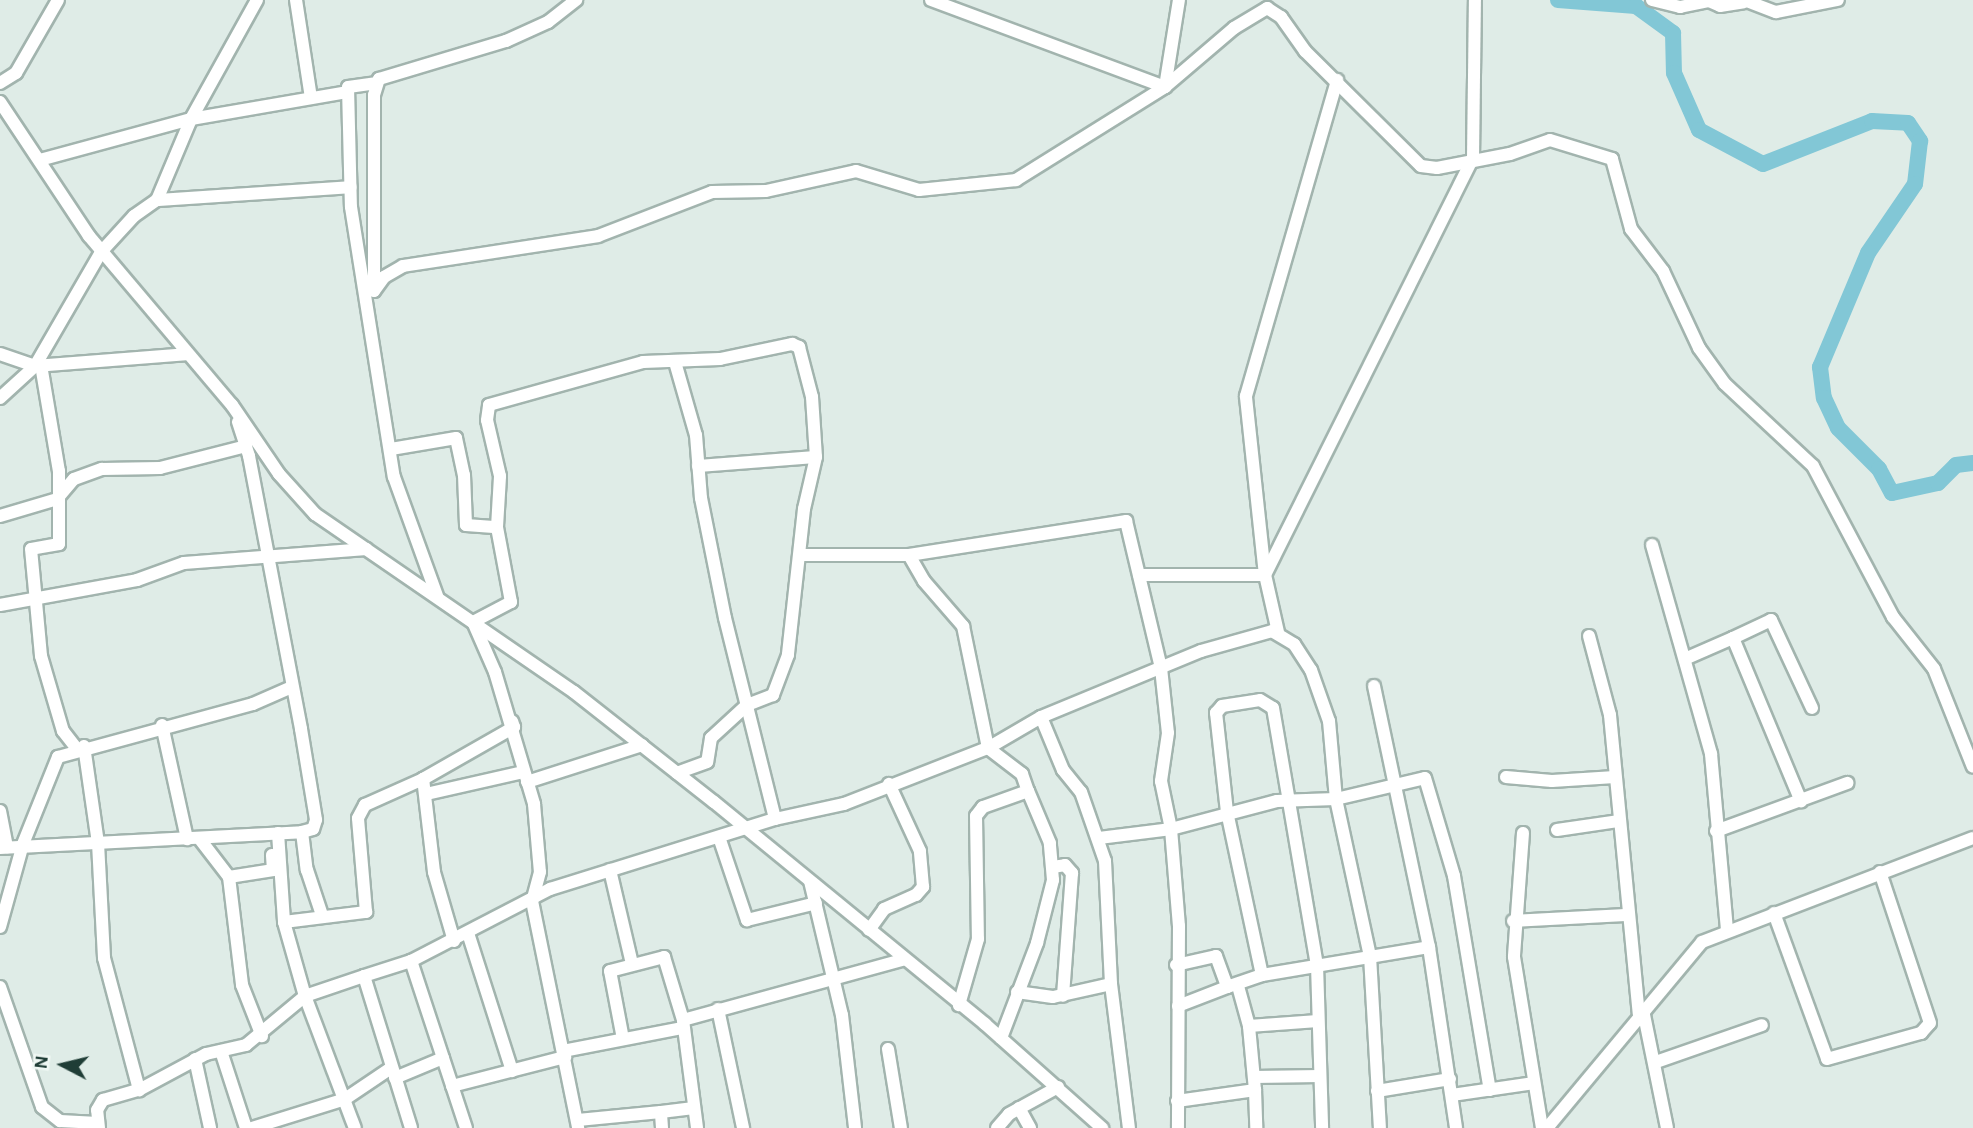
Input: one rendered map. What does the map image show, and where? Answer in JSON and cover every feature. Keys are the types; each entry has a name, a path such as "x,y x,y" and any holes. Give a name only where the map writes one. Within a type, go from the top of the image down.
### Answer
{"street":[{"path":"0,83 16,74 58,0"},
{"path":"157,200 191,119 257,0"},
{"path":"296,0 311,98"},
{"path":"367,315 374,291 377,83 383,75 506,41 548,22 576,0"},
{"path":"931,0 1166,87"},
{"path":"1166,87 1179,0"},
{"path":"1265,575 1473,158 1475,0"},
{"path":"1652,0 1680,7 1709,1 1720,6 1744,1 1776,12 1838,0"},
{"path":"374,291 384,277 404,266 598,236 712,192 766,191 856,171 919,190 1016,180 1166,87 1234,28 1267,8 1281,18 1305,51 1421,166 1437,168 1473,158 1510,154 1550,140 1612,159 1631,229 1662,271 1699,348 1725,384 1799,450 1818,474 1893,617 1934,668 1973,767"},
{"path":"1337,80 1246,396 1265,575 1278,632 1294,644 1311,670 1325,708 1336,799 1370,956 1380,1128"},
{"path":"377,83 350,85 347,92 351,187 367,315 394,477 438,597"},
{"path":"40,160 191,119 347,92"},
{"path":"2,109 40,160 100,252 143,297 186,354 232,405 300,499 366,549 473,622 677,773 1001,1038 1102,1128"},
{"path":"0,398 38,366 100,252 134,216 157,200 351,187"},
{"path":"473,622 510,601 497,527 500,476 487,420 489,405 643,362 675,362 796,344 812,397 816,457 800,555 794,628 783,672 773,695 747,705 711,738 707,762 677,773"},
{"path":"0,354 38,366 186,354"},
{"path":"675,362 694,424 698,466 723,608 775,819"},
{"path":"0,927 23,844 58,757 63,731 41,656 31,549 59,544 59,471 38,366"},
{"path":"0,811 3,848 23,844 98,843 302,832 313,829 316,820 270,560 246,446 232,405"},
{"path":"391,449 456,438 464,475 466,525 497,527"},
{"path":"0,516 57,499 74,480 102,468 160,468 246,446"},
{"path":"698,466 816,457"},
{"path":"800,555 909,555 1126,521 1161,668 1168,733 1161,781 1171,829 1179,926 1176,965 1178,1128"},
{"path":"1652,545 1687,658 1711,754 1727,930"},
{"path":"0,605 36,602 137,580 184,563 270,560 366,549"},
{"path":"909,555 924,581 963,626 988,748 1022,774 1042,818 1053,867 1046,914 1001,1038"},
{"path":"1139,575 1265,575"},
{"path":"1687,658 1771,620 1812,708"},
{"path":"473,622 514,727 525,777 540,849 540,872 532,901 578,1124 694,1108"},
{"path":"0,988 42,1107 60,1121 98,1125 97,1110 103,1100 139,1090 195,1059 262,1036 306,996 411,961 532,901 550,889 775,819 844,804 988,748 1041,717 1201,650 1278,632"},
{"path":"1589,636 1609,715 1641,1012 1656,1062 1667,1128"},
{"path":"1733,638 1801,801"},
{"path":"1374,686 1429,947 1456,1128"},
{"path":"58,757 81,747 253,704 292,687"},
{"path":"1262,975 1227,812 1216,713 1222,706 1260,700 1273,708 1290,804 1298,877 1317,965 1322,1128"},
{"path":"1041,717 1100,838 1105,862 1111,984 1129,1128"},
{"path":"162,726 193,838 229,877 242,985 262,1036"},
{"path":"284,922 322,915 366,912 358,818 365,805 423,779 514,727"},
{"path":"63,731 81,747 98,843 104,958 139,1090"},
{"path":"426,794 525,777 642,746"},
{"path":"1506,777 1552,781 1615,777"},
{"path":"1100,838 1171,829 1227,812 1277,802 1290,804 1336,799 1425,778 1431,787 1454,876 1490,1090"},
{"path":"423,779 434,872 454,941"},
{"path":"1716,831 1847,783"},
{"path":"869,930 884,909 916,895 923,887 920,851 889,785"},
{"path":"960,1005 978,939 976,816 983,807 1028,791"},
{"path":"1558,830 1619,821"},
{"path":"302,832 307,870 322,915"},
{"path":"229,877 273,870 273,833"},
{"path":"273,833 284,922 306,996 355,1128"},
{"path":"1522,833 1513,921 1517,989 1544,1128"},
{"path":"719,837 747,920 816,903"},
{"path":"1544,1128 1702,942 1727,930 1973,838"},
{"path":"1053,867 1065,865 1072,873 1063,996"},
{"path":"610,870 632,964"},
{"path":"1774,913 1827,1059 1921,1033 1930,1023 1880,872"},
{"path":"809,880 835,978 855,1128"},
{"path":"1513,921 1629,915"},
{"path":"468,933 512,1071"},
{"path":"1178,1006 1262,975 1429,947"},
{"path":"1176,965 1216,956 1233,986 1249,1026 1256,1128"},
{"path":"623,1040 610,971 664,957 683,1024 697,1128"},
{"path":"452,1086 683,1024 718,1009 903,960"},
{"path":"411,961 466,1128"},
{"path":"364,976 411,1128"},
{"path":"1017,992 1063,996 1111,984"},
{"path":"718,1009 743,1128"},
{"path":"1249,1026 1318,1021"},
{"path":"1656,1062 1762,1025"},
{"path":"888,1049 901,1128"},
{"path":"221,1051 253,1128 345,1099 393,1073 443,1058"},
{"path":"195,1059 210,1128"},
{"path":"1177,1101 1254,1083 1320,1076"},
{"path":"1377,1091 1450,1079"},
{"path":"1452,1095 1534,1083"},
{"path":"997,1128 1019,1108 1058,1087"},
{"path":"1019,1108 1030,1128"},
{"path":"661,1112 662,1128"}],"waterway":[{"path":"1558,0 1636,6 1673,33 1674,73 1699,130 1763,164 1872,121 1908,123 1920,141 1915,184 1868,253 1820,367 1824,398 1838,428 1879,469 1892,493 1938,483 1956,465 1973,463"}]}
